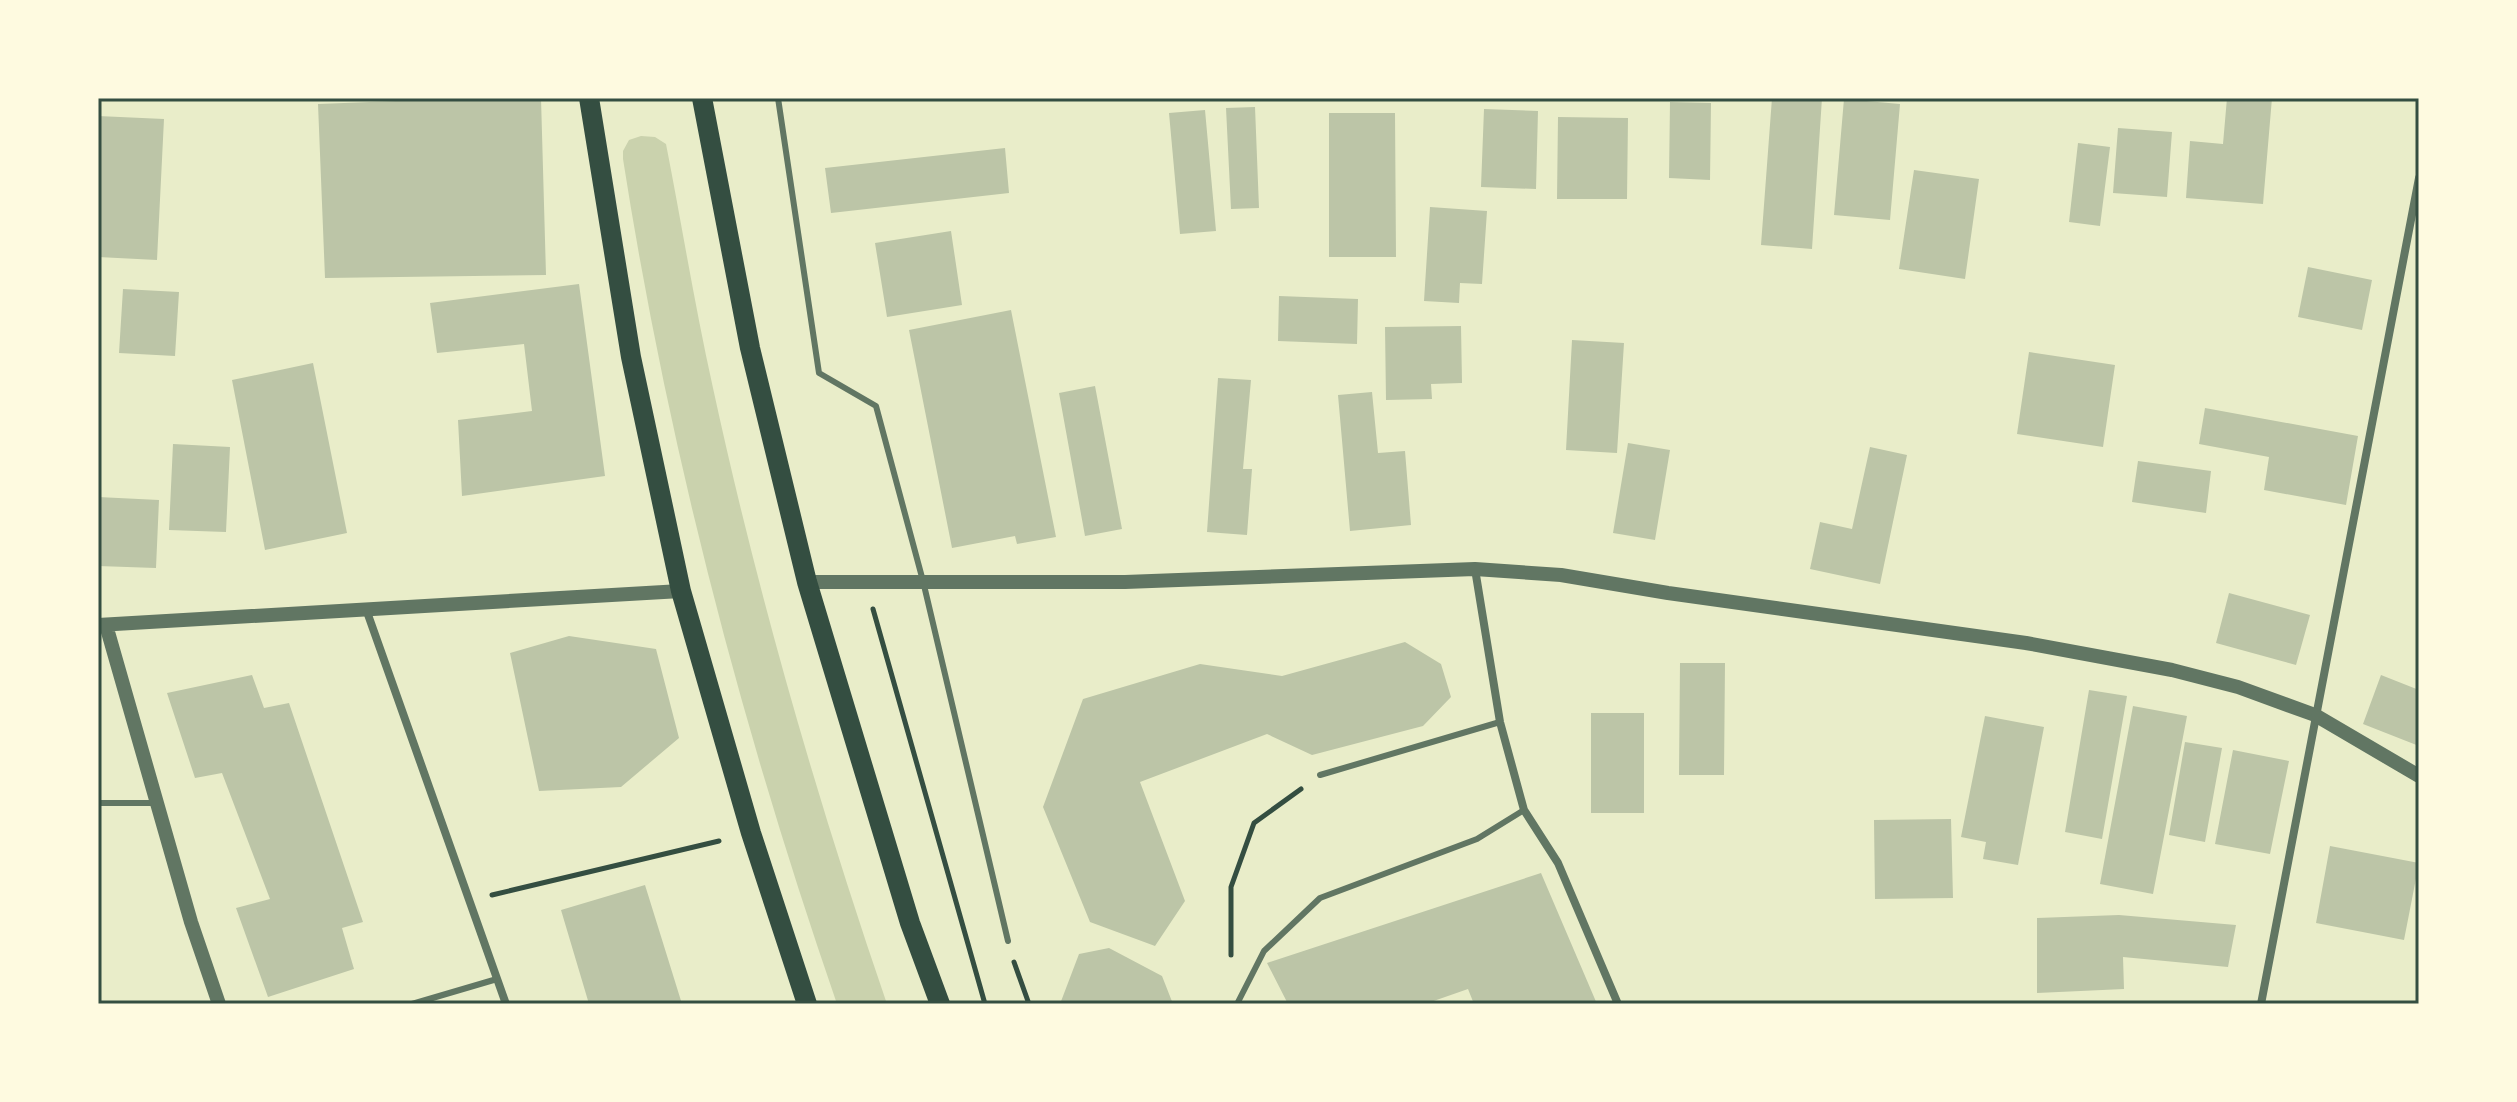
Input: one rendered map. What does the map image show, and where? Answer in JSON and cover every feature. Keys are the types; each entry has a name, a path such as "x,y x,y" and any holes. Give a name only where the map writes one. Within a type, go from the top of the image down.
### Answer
{"main road":[{"path":"589,98 631,357 681,591 751,833 807,1004"},
{"path":"702,98 750,348 807,582 910,923 940,1004"}],"street":[{"path":"2261,1004 2419,178"},
{"path":"807,582 1125,582 1475,569 1561,575 2117,658 2238,687 2315,715 2419,776"},
{"path":"1475,569 1500,722 1524,810 1558,863 1618,1004"},
{"path":"219,1004 191,922 102,625 681,591"},
{"path":"366,609 506,1004"}],"lane":[{"path":"778,98 819,373 876,406 923,581 1008,941"},
{"path":"1320,775 1500,722"},
{"path":"98,803 156,803"},
{"path":"1237,1004 1264,951 1320,898 1477,839 1524,810"},
{"path":"412,1004 497,979"}],"path":[{"path":"865,582 985,1004"},
{"path":"1231,960 1231,887 1254,823 1320,775"},
{"path":"469,901 751,833"},
{"path":"1021,984 1029,1004"}],"green space":[{"path":"641,136 655,137 666,144 706,358 749,544 813,776 887,1004 837,1004 802,901 739,692 685,480 641,267 623,151 629,140"}],"building":[{"path":"541,98 546,275 325,278 318,104"},
{"path":"1772,98 1822,98 1812,249 1761,245"},
{"path":"2227,98 2272,98 2263,204 2186,198 2190,141 2223,144"},
{"path":"1844,99 1900,104 1890,220 1834,215"},
{"path":"1670,102 1711,103 1710,180 1669,178"},
{"path":"1255,107 1259,208 1231,209 1226,108"},
{"path":"1484,109 1538,111 1536,189 1481,187"},
{"path":"1205,110 1216,231 1180,234 1169,113"},
{"path":"1329,113 1395,113 1396,257 1329,257"},
{"path":"98,116 164,119 157,260 98,257"},
{"path":"1558,117 1628,118 1627,199 1557,199"},
{"path":"2118,128 2172,132 2167,197 2113,193"},
{"path":"2078,143 2110,147 2100,226 2069,222"},
{"path":"1005,148 1009,193 831,213 825,168"},
{"path":"1914,170 1979,179 1965,279 1899,269"},
{"path":"1430,207 1487,211 1482,284 1460,283 1459,303 1424,301"},
{"path":"951,231 962,305 887,317 875,243"},
{"path":"2308,267 2372,280 2362,330 2298,317"},
{"path":"579,284 605,476 462,496 458,420 532,411 524,344 437,353 430,303"},
{"path":"123,289 179,292 175,356 119,353"},
{"path":"1279,296 1358,299 1357,344 1278,341"},
{"path":"1011,310 1056,537 1017,544 1015,536 952,548 909,330"},
{"path":"1461,326 1462,383 1431,384 1432,399 1386,400 1385,327"},
{"path":"1572,340 1624,343 1617,453 1566,450"},
{"path":"2029,352 2115,365 2103,447 2017,434"},
{"path":"313,363 347,533 265,550 232,380"},
{"path":"1218,378 1251,380 1243,469 1252,469 1247,535 1207,532"},
{"path":"1095,386 1122,529 1085,536 1059,393"},
{"path":"1372,392 1378,453 1405,451 1411,525 1350,531 1338,395"},
{"path":"2205,408 2358,436 2346,505 2264,490 2269,457 2199,444"},
{"path":"1628,443 1670,450 1655,540 1613,533"},
{"path":"173,444 230,447 226,532 169,530"},
{"path":"1870,447 1907,455 1880,584 1810,569 1820,522 1852,529"},
{"path":"2138,461 2211,471 2206,513 2132,502"},
{"path":"98,497 159,500 156,568 98,566"},
{"path":"2229,593 2310,615 2296,665 2216,643"},
{"path":"569,636 656,649 679,738 621,787 539,791 510,653"},
{"path":"1405,642 1441,664 1451,697 1423,726 1312,755 1267,734 1140,782 1185,901 1155,946 1090,922 1043,807 1083,699 1200,664 1282,676"},
{"path":"1680,663 1725,663 1724,775 1679,775"},
{"path":"252,675 264,708 289,703 363,922 342,928 354,969 268,997 236,908 270,899 222,773 195,778 167,693"},
{"path":"2381,675 2419,690 2419,746 2363,724"},
{"path":"2089,690 2127,696 2102,839 2065,832"},
{"path":"2133,706 2187,716 2153,894 2100,884"},
{"path":"1591,713 1644,713 1644,813 1591,813"},
{"path":"1985,716 2044,727 2018,865 1983,859 1986,842 1961,837"},
{"path":"2185,742 2222,748 2205,842 2169,835"},
{"path":"2233,750 2289,761 2270,854 2215,844"},
{"path":"1951,819 1953,898 1875,899 1874,820"},
{"path":"2330,846 2419,863 2404,940 2316,923"},
{"path":"1541,873 1597,1004 1474,1004 1468,989 1425,1004 1288,1004 1267,963"},
{"path":"645,885 682,1004 589,1004 561,910"},
{"path":"2119,915 2236,925 2228,967 2123,957 2124,989 2037,993 2037,918"},
{"path":"1109,948 1162,976 1173,1004 1060,1004 1079,954"}]}
